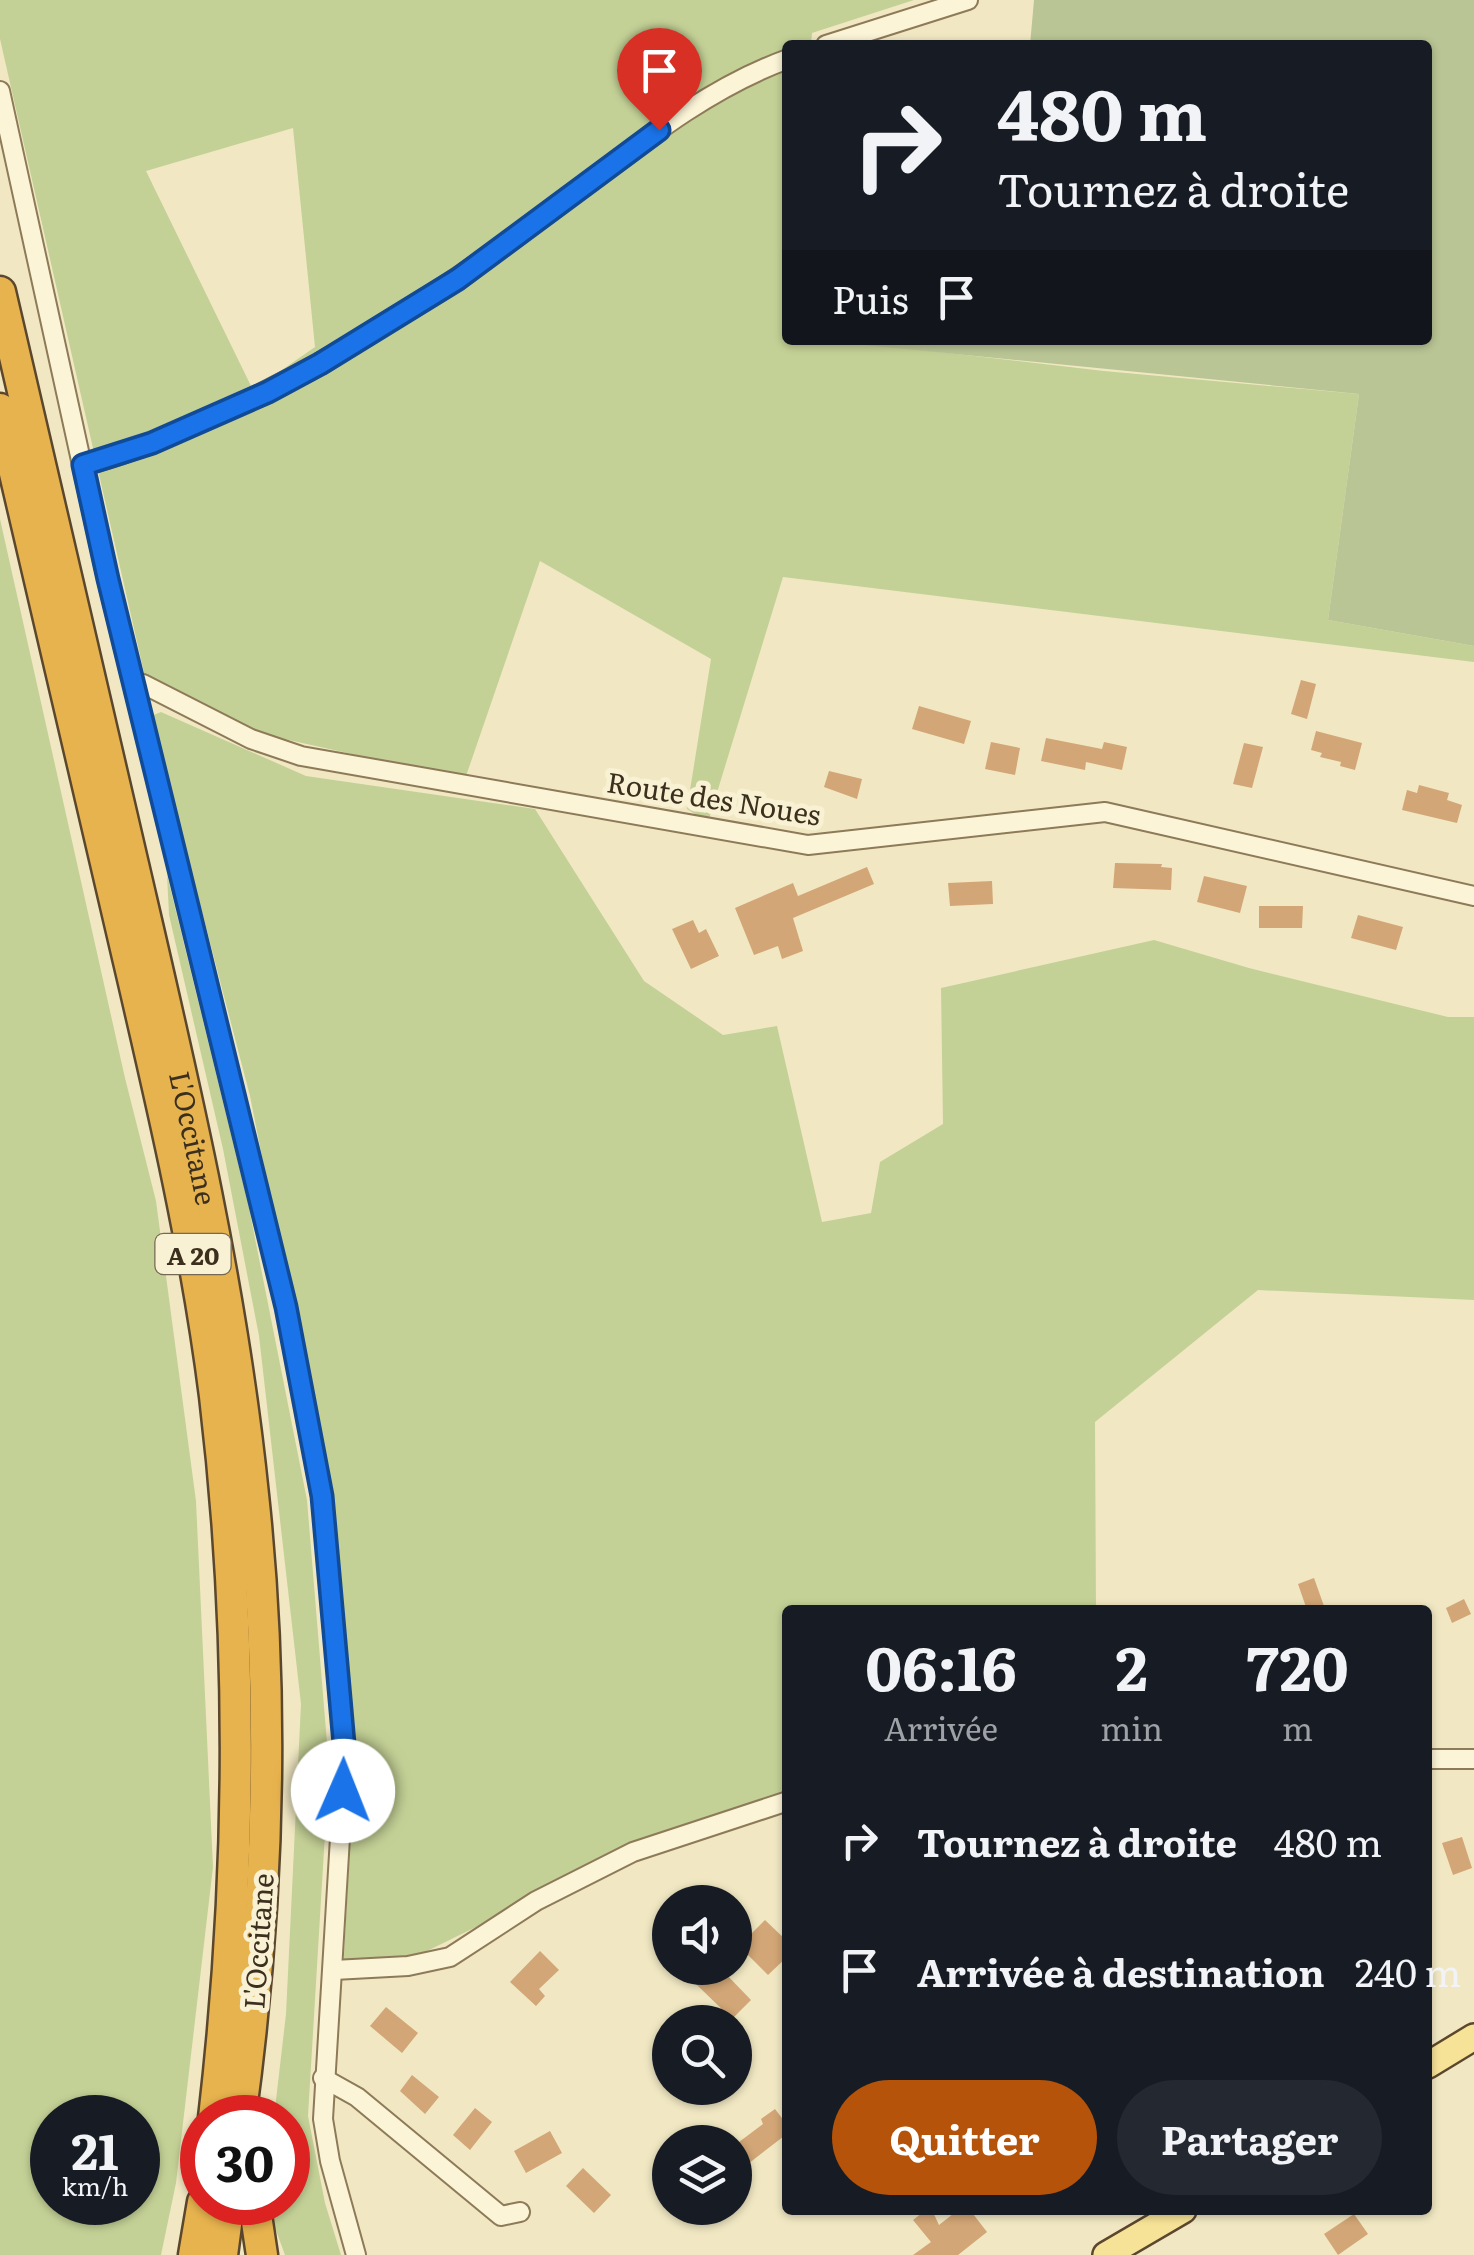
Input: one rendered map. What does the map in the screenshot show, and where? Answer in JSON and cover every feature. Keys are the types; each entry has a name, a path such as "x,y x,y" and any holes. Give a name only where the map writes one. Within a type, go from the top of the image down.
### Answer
{"highway":[{"name":"L'Occitane","path":"0,292 190,1108 226,1299 254,1496 263,1666 264,1836 252,2026 243,2095"},
{"name":"L'Occitane","path":"0,409 163,1106 190,1236 214,1394 227,1516 238,1764 234,1900 216,2095"},
{"path":"252,2026 262,2066 259,2095"},
{"path":"194,2255 199,2225"},
{"path":"222,2255 226,2225"},
{"path":"257,2225 262,2255"}],"main road":[{"path":"1432,2063 1474,2038"},
{"path":"1106,2255 1174,2215"}],"street":[{"path":"842,40 968,0"},
{"path":"83,465 152,443 268,392 320,364 458,279 688,109 750,73 782,61"},
{"path":"0,91 83,465 286,1307 322,1496 345,1755 323,2119 356,2255"},
{"name":"Route des Noues","path":"135,686 143,684 251,740 302,756 808,845 1105,812 1474,896"},
{"path":"1432,1759 1474,1759"},
{"path":"334,1970 408,1966 450,1958 536,1900 632,1852 782,1803"},
{"path":"323,2078 356,2097 501,2216 520,2212"}],"green space":[{"path":"0,0 914,0 812,33 811,40 782,40 782,345 878,345 1359,394 1328,620 1474,646 1474,662 783,577 708,822 687,809 711,659 540,561 465,779 266,735 145,677 0,39","holes":["293,128 315,347 253,390 146,171"]},
{"path":"1034,0 1474,0 1474,646 1328,620 1359,394 865,345 1432,345 1432,40 1030,40"},
{"path":"0,519 156,1201 196,1501 213,1867 186,2095 180,2095 176,2183 161,2255 0,2255"},
{"path":"161,712 306,776 535,809 644,981 723,1035 777,1026 822,1222 871,1213 880,1162 943,1124 941,988 1154,940 1249,968 1448,1017 1474,1017 1474,1300 1258,1290 1095,1422 1096,1605 782,1605 782,1809 641,1846 421,1954 343,1973 356,1737 324,1469 250,1096 151,716"},
{"path":"167,875 248,1203 307,1500 329,1767 309,2095 277,2095 286,2014 301,1704 259,1336 223,1149 169,915"},
{"path":"310,2126 325,2203 341,2255 285,2255 274,2225 310,2225"}],"building":[{"path":"1301,680 1316,684 1307,719 1291,714"},
{"path":"919,706 971,721 964,744 912,729"},
{"path":"1316,731 1362,743 1355,770 1311,750"},
{"path":"1046,738 1102,749 1104,742 1127,747 1122,770 1086,762 1085,770 1041,761"},
{"path":"991,742 1020,748 1015,775 985,769"},
{"path":"1244,743 1263,747 1252,788 1233,784"},
{"path":"829,771 862,779 857,799 824,787"},
{"path":"1419,785 1449,793 1447,800 1462,805 1457,823 1402,810 1407,790 1417,793"},
{"path":"1115,863 1162,864 1161,867 1172,868 1171,890 1113,888"},
{"path":"867,867 874,884 793,918 803,951 782,959 778,946 754,955 735,908 793,883 798,896"},
{"path":"1204,876 1247,886 1240,913 1197,902"},
{"path":"992,881 993,904 950,906 948,883"},
{"path":"1259,906 1303,906 1302,928 1259,928"},
{"path":"1358,915 1403,927 1396,950 1351,938"},
{"path":"693,920 699,933 706,929 719,956 691,969 672,929"},
{"path":"1314,1578 1324,1605 1305,1605 1298,1584"},
{"path":"1464,1599 1471,1614 1452,1623 1446,1608"},
{"path":"1462,1837 1472,1868 1453,1875 1442,1843"},
{"path":"765,1920 782,1936 782,1962 768,1975 752,1959 752,1933"},
{"path":"540,1951 559,1970 539,1989 545,1996 536,2006 510,1982"},
{"path":"697,1985 736,1985 751,2000 746,2005 718,2005"},
{"path":"386,2007 418,2033 402,2053 370,2026"},
{"path":"412,2075 439,2097 425,2114 400,2091"},
{"path":"475,2108 492,2122 470,2150 453,2135"},
{"path":"775,2109 782,2118 782,2138 752,2161 752,2132 763,2124 761,2119"},
{"path":"550,2131 562,2153 526,2173 514,2151"},
{"path":"583,2168 611,2195 594,2213 566,2186"},
{"path":"920,2215 934,2215 939,2225 952,2215 974,2215 987,2232 958,2255 913,2255 931,2242 913,2220"},
{"path":"1355,2215 1368,2234 1338,2255 1324,2234"}],"route":[{"path":"343,1791 345,1755 322,1496 286,1307 83,465 152,443 268,392 320,364 458,279 659,130"}]}
